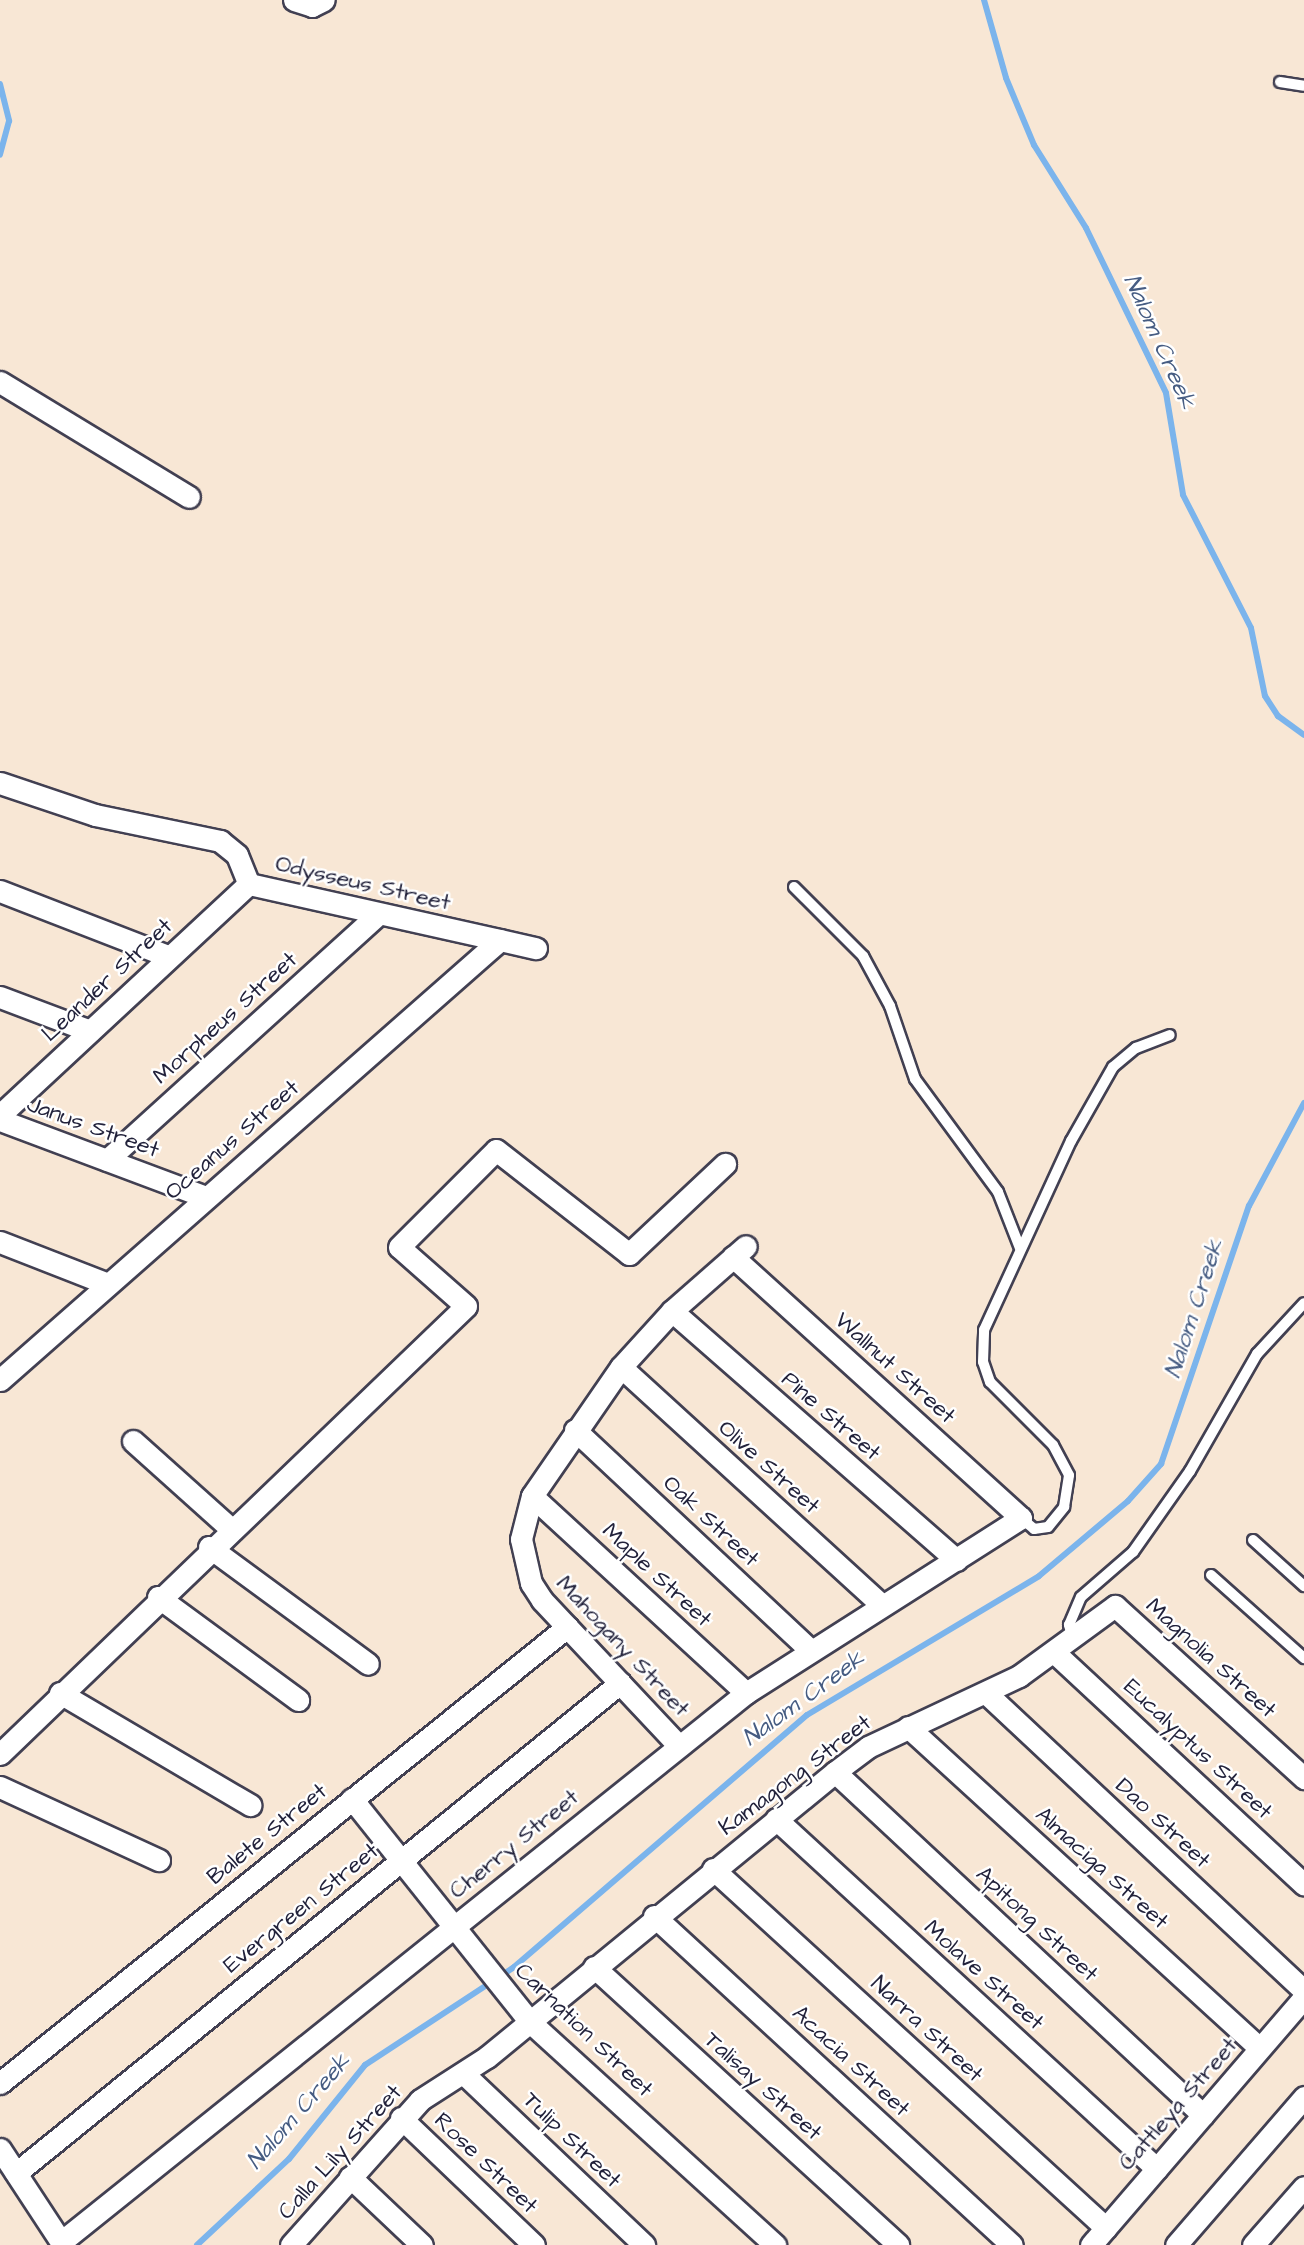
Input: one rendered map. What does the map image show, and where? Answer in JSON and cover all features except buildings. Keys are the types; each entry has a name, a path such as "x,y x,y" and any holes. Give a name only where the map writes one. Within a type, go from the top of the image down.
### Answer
{"street":[{"path":"294,0 312,6 324,0"},
{"path":"0,382 189,497"},
{"name":"Odysseus Street","path":"0,783 95,815 220,841 237,855 249,884 536,948"},
{"name":"Leander Street","path":"0,1115 249,884"},
{"path":"0,891 170,957"},
{"name":"Morpheus Street","path":"107,1160 377,914"},
{"name":"Oceanus Street","path":"0,1380 500,940"},
{"path":"0,997 90,1031"},
{"name":"Janus Street","path":"0,1120 206,1197"},
{"path":"0,1754 229,1527 466,1306 399,1247 496,1150 629,1254 725,1164"},
{"path":"0,1242 108,1284"},
{"name":"Wallnut Street","path":"740,1251 1021,1518"},
{"name":"Mahogany Street","path":"679,1745 536,1592 524,1563 521,1539 532,1496 621,1367 672,1311 740,1251"},
{"name":"Pine Street","path":"672,1311 956,1560"},
{"name":"Olive Street","path":"621,1367 882,1605"},
{"name":"Oak Street","path":"575,1430 810,1650"},
{"path":"133,1441 229,1527"},
{"name":"Maple Street","path":"532,1496 746,1693"},
{"name":"Cherry Street","path":"62,2244 746,1693 1021,1518"},
{"path":"209,1547 368,1664"},
{"path":"158,1597 298,1700"},
{"name":"Kamagong Street","path":"529,2021 654,1916 835,1772 908,1727 986,1693 1055,1653 1115,1606"},
{"name":"Magnolia Street","path":"1115,1606 1304,1778"},
{"name":"Balete Street","path":"0,2083 567,1627"},
{"name":"Eucalyptus Street","path":"1055,1653 1304,1884"},
{"name":"Evergreen Street","path":"16,2173 620,1683"},
{"path":"60,1693 250,1805"},
{"name":"Dao Street","path":"986,1693 1304,1991"},
{"name":"Almaciga Street","path":"908,1727 1260,2048"},
{"name":"Apitong Street","path":"835,1772 1203,2115"},
{"path":"0,1787 159,1860"},
{"name":"Carnation Street","path":"352,1799 529,2021 775,2245"},
{"name":"Molave Street","path":"776,1819 1157,2169"},
{"name":"Narra Street","path":"713,1869 1106,2228"},
{"name":"Acacia Street","path":"654,1916 1012,2245"},
{"name":"Talisay Street","path":"594,1967 898,2245"},
{"name":"Cattleya Street","path":"1091,2245 1304,1997"},
{"name":"Calla Lily Street","path":"298,2242 401,2118 529,2021"},
{"name":"Tulip Street","path":"463,2073 644,2245"},
{"path":"1176,2245 1304,2097"},
{"name":"Rose Street","path":"401,2118 534,2245"},
{"path":"0,2149 62,2244"},
{"path":"350,2177 422,2245"},
{"path":"1253,2245 1304,2187"}],"lane":[{"path":"1280,82 1304,86"},
{"path":"794,887 863,956 890,1006 915,1079 998,1192 1020,1248"},
{"path":"1021,1518 1034,1529 1048,1527 1064,1507 1069,1475 1053,1445 990,1382 982,1362 984,1330 1020,1248 1113,1067 1136,1048 1170,1035"},
{"path":"1073,1639 1069,1625 1081,1597 1133,1552 1190,1471 1257,1354 1304,1303"},
{"path":"1253,1540 1304,1586"},
{"path":"1211,1574 1304,1658"}],"waterway":[{"name":"Nalom Creek","path":"984,0 1006,78 1034,145 1086,228 1166,393 1183,495 1251,628 1265,696 1278,716 1304,735"},
{"path":"0,84 9,121 0,155"},
{"name":"Nalom Creek","path":"197,2245 289,2159 365,2065 514,1967 807,1715 1039,1576 1128,1501 1161,1464 1249,1206 1304,1103"}]}
